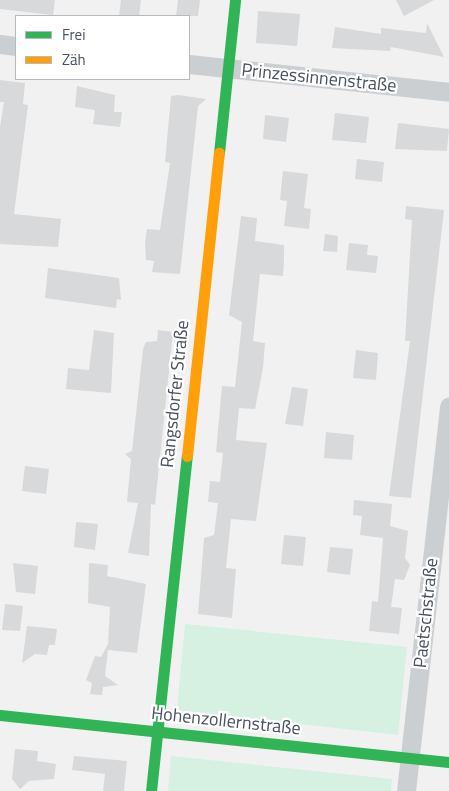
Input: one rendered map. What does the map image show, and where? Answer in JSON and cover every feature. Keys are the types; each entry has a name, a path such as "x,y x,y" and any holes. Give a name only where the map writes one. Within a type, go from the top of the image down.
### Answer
{"street":[{"name":"Rangsdorfer Straße","path":"151,791 235,0"},
{"path":"0,44 15,46"},
{"name":"Prinzessinnenstraße","path":"190,64 449,92"},
{"name":"Paetschstraße","path":"406,791 449,406"},
{"name":"Hohenzollernstraße","path":"0,715 449,762"}],"green space":[{"path":"185,624 407,647 398,735 177,710"},
{"path":"171,756 392,779 391,791 168,791"}],"building":[{"path":"0,0 55,0 53,15 0,9"},
{"path":"121,0 141,0 139,15 119,15"},
{"path":"178,0 200,0 198,16 176,15"},
{"path":"396,0 434,0 404,16"},
{"path":"258,11 300,14 297,46 256,43"},
{"path":"427,23 444,57 391,47 390,51 332,48 335,27 381,34 381,28 426,33"},
{"path":"0,80 25,83 23,104 28,105 14,214 61,219 58,247 0,244 0,127 4,102 0,102"},
{"path":"77,86 115,95 114,112 122,112 120,127 93,124 95,110 75,107"},
{"path":"178,95 206,99 198,106 180,274 152,272 154,261 146,260 145,243 147,229 160,230 170,163 165,162 171,96"},
{"path":"335,113 369,117 366,143 332,140"},
{"path":"265,115 289,118 286,142 263,139"},
{"path":"398,123 449,129 447,151 395,149"},
{"path":"357,159 384,162 382,182 355,179"},
{"path":"283,171 308,174 304,208 311,209 309,229 284,226 287,201 280,200"},
{"path":"406,206 444,210 411,498 389,496 410,341 405,341 412,220 405,219"},
{"path":"241,216 257,218 255,241 284,245 284,259 283,276 260,274 253,341 265,343 263,368 255,409 239,408 236,440 267,443 256,521 231,519 226,568 236,569 232,618 198,614 204,538 214,535 218,503 208,502 210,481 220,482 223,453 216,452 222,386 235,387 242,322 229,315"},
{"path":"325,234 338,236 337,252 323,251"},
{"path":"349,243 368,245 367,255 378,256 376,273 346,270"},
{"path":"48,268 119,278 121,300 117,299 116,308 45,298"},
{"path":"94,330 114,333 111,393 66,389 68,368 89,370"},
{"path":"158,330 173,332 155,505 151,504 149,556 128,553 138,503 127,502 131,459 125,454 132,451 143,349 146,342 157,341"},
{"path":"356,350 378,353 376,380 353,378"},
{"path":"292,387 308,389 303,426 285,424"},
{"path":"326,432 354,435 352,460 324,458"},
{"path":"25,466 49,469 46,494 22,491"},
{"path":"354,500 392,504 390,526 408,531 405,558 410,565 404,580 395,579 391,607 402,608 399,634 369,631 372,601 378,602 383,538 360,535 362,516 353,515"},
{"path":"76,522 98,524 95,550 74,547"},
{"path":"284,535 306,537 303,566 281,564"},
{"path":"330,547 353,549 350,575 327,572"},
{"path":"13,563 38,566 35,594 16,592"},
{"path":"89,563 108,565 107,576 146,584 137,653 108,650 105,676 118,685 103,687 102,695 90,694 92,683 86,680 95,656 101,657 108,644 110,607 88,603"},
{"path":"5,604 23,606 20,631 2,630"},
{"path":"27,626 57,629 55,645 49,645 47,655 35,654 22,663"},
{"path":"15,749 38,751 37,761 56,764 54,779 29,781 20,789 12,779"},
{"path":"74,756 127,761 124,791 103,791 105,774 72,770"}],"traffic: fast":[{"path":"219,153 235,0"},
{"path":"151,791 187,456"},
{"path":"0,715 449,762"}],"traffic: slow":[{"path":"187,456 219,153"}]}
